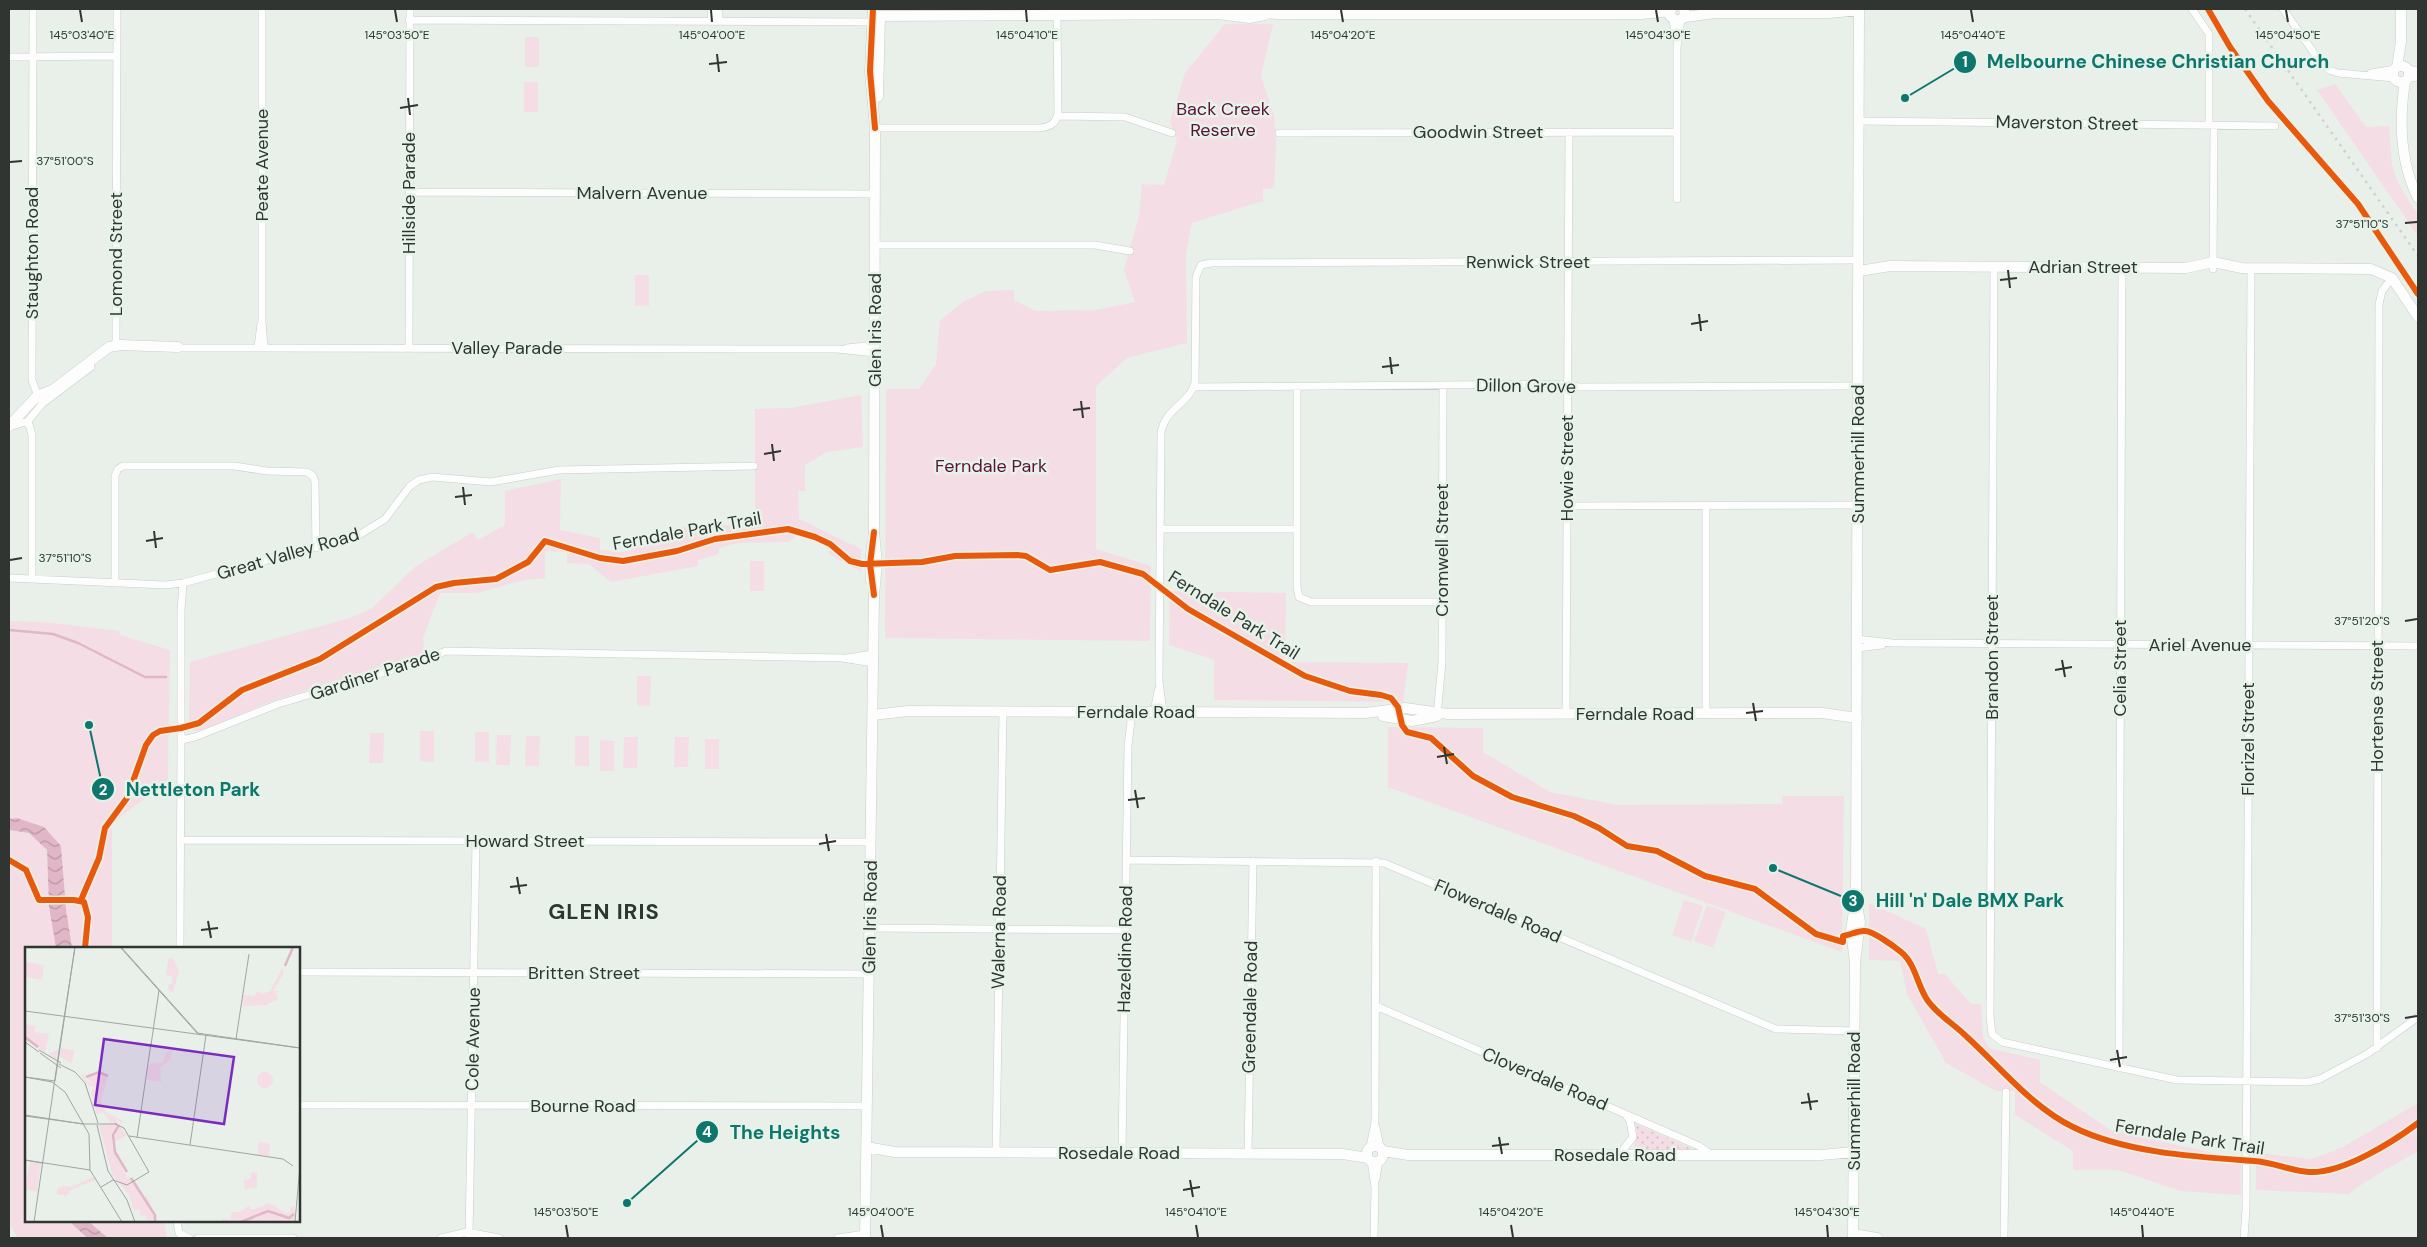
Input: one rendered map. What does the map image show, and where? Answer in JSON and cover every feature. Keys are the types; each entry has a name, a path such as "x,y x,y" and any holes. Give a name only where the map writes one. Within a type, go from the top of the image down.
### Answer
{"street":[{"name":"Staughton Road","path":"33,9 32,380 39,400"},
{"name":"Lomond Street","path":"116,347 117,9"},
{"name":"Peate Avenue","path":"261,347 262,9"},
{"name":"Hillside Parade","path":"409,348 410,9"},
{"path":"710,21 712,9"},
{"path":"718,9 720,21"},
{"path":"2192,9 2209,34 2213,266"},
{"path":"2283,9 2319,60 2329,70 2338,73 2405,74"},
{"path":"2401,9 2401,42 2405,74 2402,105 2404,156 2418,198"},
{"path":"410,20 720,21 876,13 1057,14 1075,12 1193,12 1218,14 1246,10 1276,14 1492,11 1715,14 1859,11"},
{"name":"Summerhill Road","path":"1853,1236 1856,963 1850,930 1856,899 1859,11"},
{"name":"Glen Iris Road","path":"875,128 870,71 876,13"},
{"name":"Glen Iris Road","path":"865,1236 874,595 877,564 874,532 875,128 880,66 876,13"},
{"path":"875,128 1044,127 1054,123 1057,116 1057,14"},
{"path":"1676,199 1678,14"},
{"path":"9,57 117,56"},
{"path":"1057,116 1125,117 1172,132"},
{"name":"Maverston Street","path":"1859,121 2275,126"},
{"name":"Howie Street","path":"1566,714 1569,132"},
{"name":"Goodwin Street","path":"1279,133 1677,132"},
{"name":"Malvern Avenue","path":"409,192 875,194"},
{"path":"875,245 1095,245 1130,251"},
{"name":"Renwick Street","path":"1194,387 1196,377 1196,276 1199,268 1211,263 1568,262 1859,264"},
{"name":"Adrian Street","path":"1859,264 1890,266 2186,268 2202,270 2213,266 2230,271 2246,268 2361,268 2380,271 2392,278"},
{"name":"Brandon Street","path":"1994,267 1990,1026 1994,1037 2002,1042 2119,1068"},
{"name":"Celia Street","path":"2119,1068 2122,267"},
{"name":"Florizel Street","path":"2244,1238 2246,1209 2249,646 2246,268"},
{"path":"2392,278 2418,317"},
{"name":"Hortense Street","path":"2377,1048 2379,304 2382,291 2392,278"},
{"name":"Valley Parade","path":"116,347 164,345 178,348 875,349"},
{"path":"9,427 39,400 100,354 116,347"},
{"name":"Dillon Grove","path":"1194,387 1443,385 1858,386"},
{"name":"Cromwell Street","path":"1441,714 1443,385"},
{"path":"1297,386 1296,529 1299,597 1311,602 1442,602"},
{"path":"1159,712 1160,442 1163,423 1168,414 1194,387"},
{"path":"32,578 32,436 28,421 39,400"},
{"path":"9,427 28,421"},
{"path":"115,582 115,476 118,469 128,466 234,466 272,472 308,472 315,480 316,548"},
{"name":"Great Valley Road","path":"9,578 180,584 316,548 368,531 390,513 410,486 420,480 432,477 496,482 559,470 754,466"},
{"path":"1567,506 1858,505"},
{"path":"1706,506 1706,714"},
{"path":"1160,529 1296,529"},
{"path":"179,947 180,584"},
{"name":"Ariel Avenue","path":"1857,644 2418,646"},
{"name":"Gardiner Parade","path":"180,740 195,737 278,704 403,667 446,650 873,659"},
{"name":"Ferndale Road","path":"873,710 1364,714 1406,708 1441,714 1857,713"},
{"name":"Walerna Road","path":"996,1153 1003,711"},
{"name":"Hazeldine Road","path":"1122,1153 1128,712"},
{"name":"Howard Street","path":"180,840 871,842"},
{"name":"Cole Avenue","path":"469,1235 476,840"},
{"name":"Flowerdale Road","path":"1126,860 1376,862 1396,867 1776,1029 1855,1031"},
{"name":"Greendale Road","path":"1248,1154 1253,861"},
{"path":"1374,1238 1376,862"},
{"path":"870,928 1125,930"},
{"name":"Britten Street","path":"300,972 869,974"},
{"name":"Cloverdale Road","path":"1376,1006 1699,1146 1712,1155"},
{"path":"2119,1068 2183,1081 2312,1081 2377,1048 2418,1017"},
{"path":"2004,1238 2006,1092"},
{"name":"Bourne Road","path":"300,1105 867,1106"},
{"path":"1619,1155 1631,1142 1633,1136 1630,1121 1624,1113"},
{"name":"Rosedale Road","path":"866,1152 1854,1156"},
{"name":"Florizel Street","path":"2246,1209 2249,1238"},
{"path":"177,1222 179,1234 187,1238"},
{"path":"441,1238 469,1235 499,1238"},
{"path":"838,1238 865,1236"},
{"path":"1853,1236 1877,1238"},
{"path":"198,1238 293,1238"}],"green space":[{"name":"Ferndale Park","path":"1225,24 1273,24 1261,76 1274,116 1276,143 1274,188 1263,189 1263,201 1192,223 1186,254 1187,343 1127,358 1096,386 1096,549 1151,566 1150,641 885,638 886,389 919,389 936,364 940,320 963,302 986,291 1014,290 1014,300 1035,311 1095,310 1135,302 1124,270 1139,216 1142,184 1164,185 1177,141 1170,122 1185,73"},
{"path":"525,37 539,37 539,67 525,67"},
{"path":"524,82 538,82 538,112 524,112"},
{"path":"2335,84 2366,127 2389,126 2392,165 2398,183 2418,215 2418,236 2317,90"},
{"path":"635,275 649,275 649,306 635,306"},
{"path":"861,395 863,447 827,452 805,465 805,491 798,491 799,519 861,549 861,572 829,554 829,545 799,533 789,542 739,543 719,548 719,554 698,560 698,566 611,582 589,564 567,563 567,552 545,551 545,578 525,580 477,593 440,593 423,638 424,654 272,701 202,730 193,731 189,722 190,662 350,618 372,608 416,566 473,532 478,540 505,525 505,491 561,479 560,530 600,538 600,550 628,551 639,543 658,539 658,543 677,540 678,527 755,524 755,409 790,408"},
{"path":"750,561 764,561 764,591 750,591"},
{"path":"1170,591 1286,593 1285,662 1408,663 1403,702 1214,700 1214,660 1169,645"},
{"path":"9,621 45,622 119,631 120,635 170,650 168,780 112,824 112,947 72,947 66,909 61,846 17,818 9,819"},
{"path":"637,676 651,676 650,706 637,706"},
{"path":"1388,727 1483,728 1483,752 1550,792 1618,805 1782,804 1782,796 1844,796 1842,952 1388,787"},
{"path":"420,731 434,731 434,762 420,761"},
{"path":"475,732 489,732 489,762 475,762"},
{"path":"370,733 384,733 383,763 369,763"},
{"path":"497,735 511,735 510,765 496,765"},
{"path":"526,736 540,736 539,766 525,766"},
{"path":"575,736 589,736 589,766 575,766"},
{"path":"624,737 638,737 637,768 623,768"},
{"path":"675,737 689,737 688,767 674,767"},
{"path":"705,739 719,739 719,769 705,769"},
{"path":"600,740 614,741 614,771 600,771"},
{"path":"9,830 29,833 47,850 49,907 56,947 25,947 25,1222 70,1222 87,1238 17,1238 9,1221"},
{"path":"1684,900 1703,906 1691,942 1672,935"},
{"path":"1869,903 1926,929 1938,974 1945,974 1971,1004 1981,1004 1983,1037 1989,1048 2040,1060 2040,1082 2110,1130 2241,1159 2241,1195 2180,1191 2118,1170 2073,1170 2073,1151 2015,1115 2015,1091 1996,1091 1946,1063 1907,994 1900,961 1869,960"},
{"path":"1707,905 1726,912 1713,948 1694,941"},
{"path":"2418,1103 2418,1151 2349,1194 2256,1190 2256,1153 2312,1159 2343,1147"},
{"path":"1636,1124 1691,1150 1633,1150 1637,1136"},
{"path":"89,1222 164,1222 167,1238 108,1238"}],"water":[{"path":"17,818 44,827 61,846 66,909 72,947 56,947 49,907 47,850 29,833 9,830 9,819"},
{"path":"70,1222 89,1222 108,1238 87,1238"}],"waterway":[{"path":"9,630 53,634 78,643 145,677 166,677"}],"railway":[{"path":"2245,9 2418,256"}],"cycle path":[{"path":"873,9 870,71 875,128"},
{"path":"2208,9 2230,47 2268,101 2358,204 2418,294"},
{"name":"Ferndale Park Trail","path":"81,900 99,858 105,828 127,798 146,745 153,735 160,731 199,723 242,690 320,659 436,587 454,583 496,579 528,562 545,541 600,558 623,561 677,551 715,539 788,529 815,537 830,544 850,561 862,564 922,562 955,556 1017,555 1026,556 1050,570 1100,562 1143,574 1188,609 1305,676 1350,691 1391,698 1398,707 1402,725 1407,732 1431,738 1473,776 1512,797 1574,816 1599,828 1627,846 1657,851 1705,876 1755,889 1816,934 1843,942 1843,936 1860,931 1878,936 1906,957 1924,995 1932,1006 1962,1032 2017,1086 2058,1119 2093,1136 2138,1148 2209,1158 2261,1162 2309,1172 2336,1168 2351,1162 2395,1139 2418,1123"},
{"path":"874,532 870,564 874,595"},
{"path":"9,860 26,870 39,900 74,900 84,902 88,917 85,947"}],"place":[{"name":"Melbourne Chinese Christian Church","path":"1905,98"},
{"name":"Nettleton Park","path":"89,725"},
{"name":"Hill 'n' Dale BMX Park","path":"1773,868"},
{"name":"The Heights","path":"627,1203"}],"district":[{"name":"GLEN IRIS","path":"604,911"}],"park label":[{"name":"Back Creek Reserve","path":"1223,119"}]}
